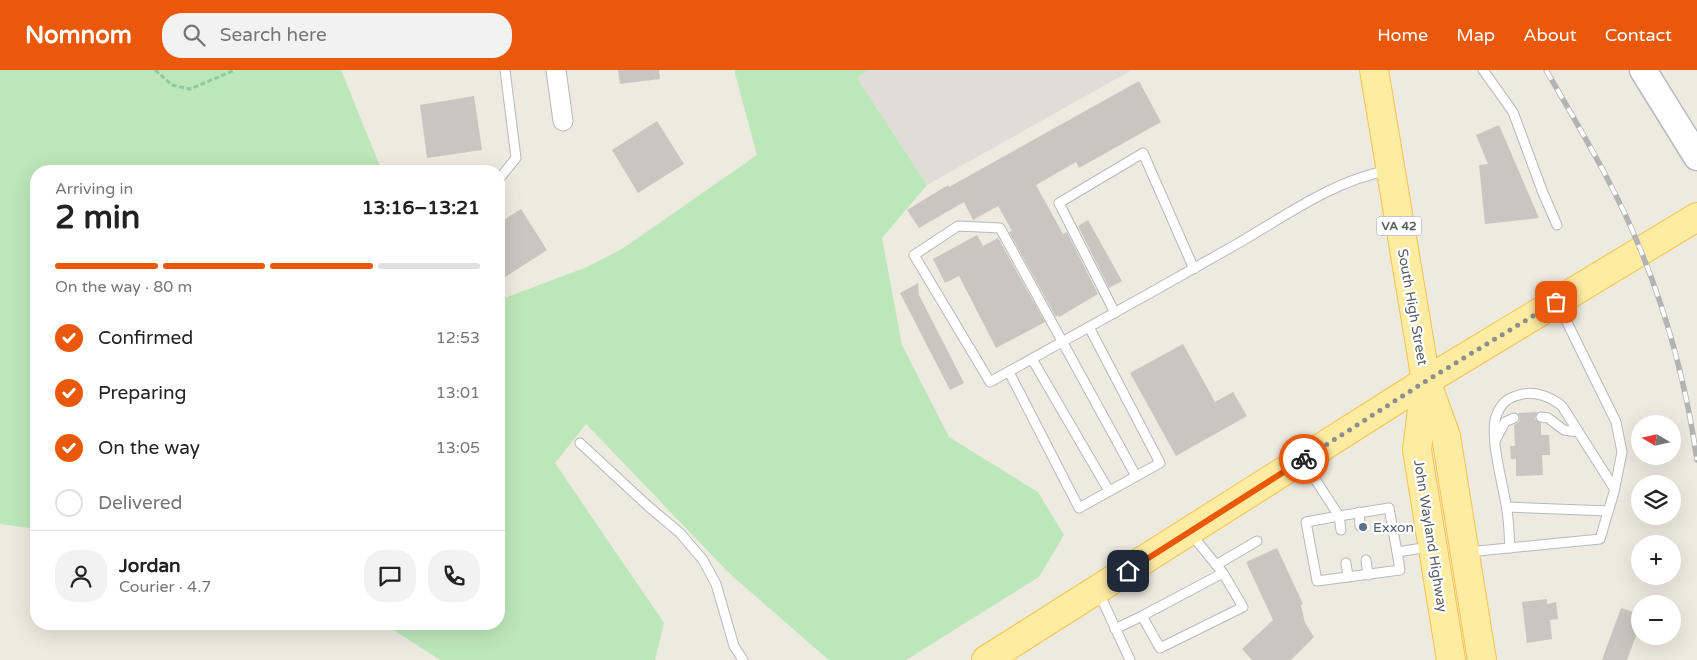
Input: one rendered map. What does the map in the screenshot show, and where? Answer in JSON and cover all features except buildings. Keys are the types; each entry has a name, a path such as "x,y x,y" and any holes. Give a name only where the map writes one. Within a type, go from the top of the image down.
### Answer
{"main road":[{"name":"South High Street","path":"1374,70 1426,381 1446,436 1482,660"},
{"path":"986,660 1426,381 1697,217"},
{"name":"John Wayland Highway","path":"1426,381 1417,450 1451,660"}],"street":[{"path":"556,70 563,120"},
{"path":"1643,70 1697,157"}],"lane":[{"path":"505,70 516,158 505,172"},
{"path":"1483,70 1514,112 1543,193 1557,225"},
{"path":"1115,312 1059,203 1143,153 1194,268"},
{"path":"1136,476 1062,342 1000,228 958,226 914,255 990,382 1009,372 1032,358 1062,342 1089,327 1194,268 1336,187 1362,176 1390,170"},
{"path":"1465,552 1600,539 1622,452 1616,422 1556,302"},
{"path":"1009,372 1079,508 1160,463 1089,327"},
{"path":"1032,358 1109,491"},
{"path":"1510,548 1507,507 1495,442 1496,415 1506,399 1523,393 1554,399 1562,406 1614,488"},
{"path":"1541,417 1548,418 1564,430 1578,432"},
{"path":"1495,442 1506,422 1514,418"},
{"path":"580,443 680,533 703,560 716,584 734,646 743,660"},
{"path":"1302,460 1339,516 1342,530"},
{"path":"1507,507 1608,511"},
{"path":"1389,508 1400,570 1317,581 1306,522 1339,516 1389,508"},
{"path":"1359,512 1360,526"},
{"path":"1142,616 1160,648 1243,606 1223,573 1190,532"},
{"path":"1216,565 1257,541"},
{"path":"1397,552 1433,546"},
{"path":"1366,560 1368,575"},
{"path":"1346,564 1348,577"},
{"path":"1115,628 1142,616 1223,573"},
{"path":"1098,590 1130,660"}],"path":[{"path":"156,70 172,86 190,89 235,70"}],"shaded area":[{"path":"869,70 1132,70 927,185 857,78"}],"green space":[{"path":"0,70 341,70 380,165 30,165 30,528 0,524"},
{"path":"734,70 869,70 857,78 927,185 882,238 902,345 949,437 1038,492 1064,535 1039,577 906,660 829,660 731,575 586,424 555,463 664,623 655,660 440,660 393,630 505,630 505,298 587,267 622,249 757,155"}],"railway":[{"path":"1546,70 1609,182 1651,276 1668,327 1682,380 1697,460"}],"way so far":[{"path":"1304,459 1426,381 1556,302"}],"place":[{"name":"Exxon","path":"1363,527"}],"route":[{"path":"1128,571 1304,459"}]}
